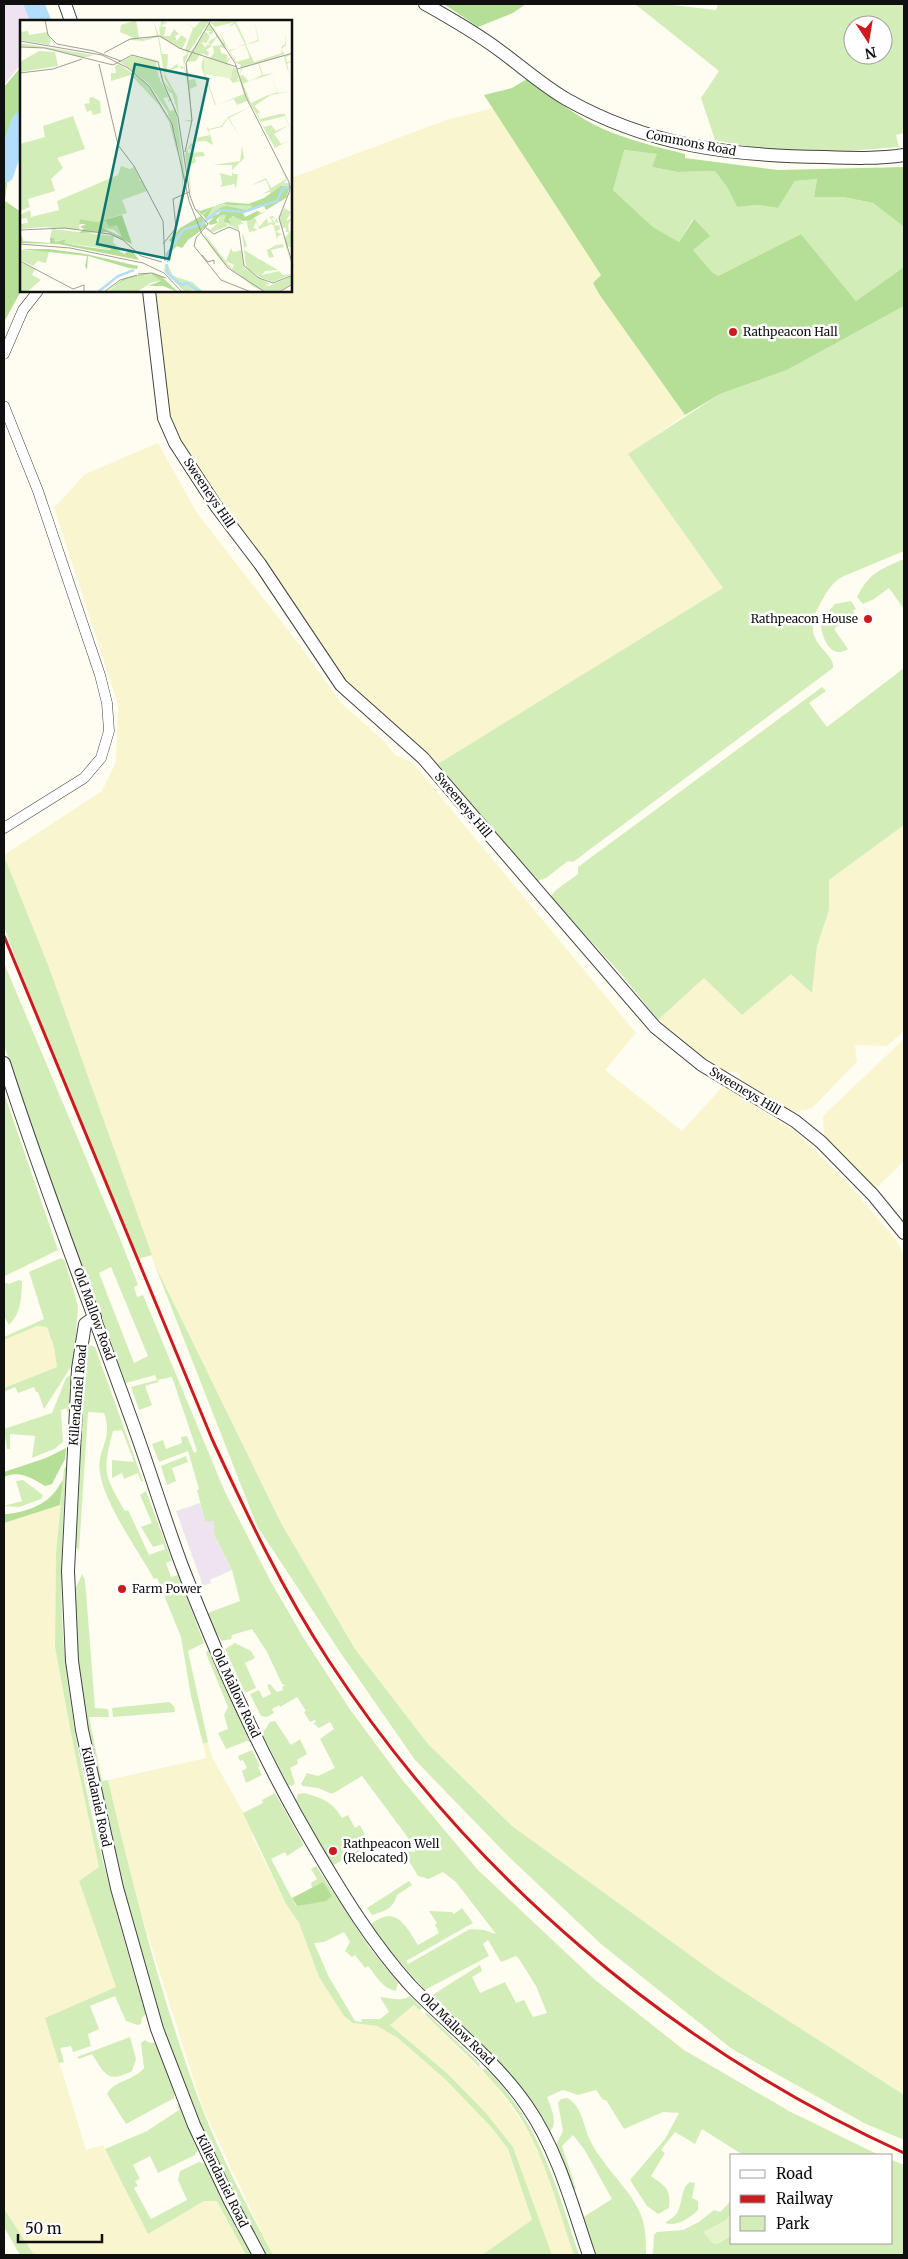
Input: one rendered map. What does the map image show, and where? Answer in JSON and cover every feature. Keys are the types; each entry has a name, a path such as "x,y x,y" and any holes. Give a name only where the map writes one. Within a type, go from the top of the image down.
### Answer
{"street":[{"name":"Commons Road","path":"425,4 498,49 529,74 565,98 602,118 645,135 727,152 779,157 904,155"},
{"path":"4,354 24,310 37,292"},
{"name":"Sweeneys Hill","path":"149,292 164,418 170,433 216,506 260,564 342,685 423,758 655,1027 702,1066 788,1116 821,1142 873,1195 904,1233"},
{"path":"4,406 38,491 100,675 108,703 109,731 101,758 84,778 4,828"},
{"name":"Old Mallow Road","path":"4,1064 193,1594 225,1669 286,1795 318,1852 375,1942 411,1986 494,2064 528,2108 554,2154 589,2255"},
{"name":"Killendaniel Road","path":"95,1317 85,1324 78,1369 69,1526 70,1640 82,1730 116,1888 157,2029 194,2125 230,2202 259,2255"}],"shaded area":[{"path":"4,4 26,4 34,20 20,20 20,65 4,85"},
{"path":"493,108 601,275 593,283 599,294 685,415 629,454 723,588 441,764 430,767 341,685 170,433 149,292 292,292 292,178 446,120"},
{"path":"158,443 197,513 298,643 342,704 384,741 395,755 413,763 636,1033 605,1070 682,1131 723,1086 796,1132 845,1180 897,1241 904,1257 904,2095 719,1976 512,1826 428,1744 355,1649 281,1523 154,1263 4,855 102,791 116,762 118,704 54,508 85,474"},
{"path":"904,825 904,1031 887,1046 855,1045 857,1062 812,1108 791,1114 743,1082 737,1072 719,1072 658,1020 704,978 742,1015 791,973 812,993 817,946 829,910 829,880"},
{"path":"904,1039 904,1161 876,1188 824,1137 823,1116"},
{"path":"37,1326 47,1327 54,1347 57,1367 4,1388 4,1340"},
{"path":"200,1503 205,1521 214,1521 214,1534 232,1570 210,1580 211,1583 203,1586 176,1511"},
{"path":"60,1505 56,1553 55,1647 99,1867 79,1881 116,1987 46,2018 86,2150 103,2145 148,2234 204,2201 217,2201 246,2255 29,2255 4,2211 4,1523"},
{"path":"208,1742 212,1757 253,1830 252,1836 286,1904 299,1923 319,1977 344,2016 353,2023 377,2026 398,2038 446,2080 492,2128 508,2149 532,2221 482,2255 273,2255 203,2109 136,1898 108,1780 206,1758 203,1744"},
{"path":"415,2005 495,2084 530,2133 543,2162 574,2255 552,2255 513,2147 486,2113 448,2074 390,2025"}],"green space":[{"path":"444,4 526,4 513,13 478,27"},
{"path":"635,4 663,4 716,10 718,4 904,4 904,133 896,135 899,147 824,153 761,149 715,140 701,98 719,71"},
{"path":"20,68 20,120 11,148 5,201 20,211 20,292 4,322 4,87"},
{"path":"527,79 584,119 603,129 633,140 685,154 685,158 778,170 904,167 904,227 873,203 843,197 814,197 817,179 795,181 778,208 758,205 737,207 727,187 715,171 678,172 652,167 657,154 624,150 613,190 653,227 679,242 694,219 710,236 693,250 712,272 718,276 801,234 856,301 904,267 904,306 787,370 720,394 685,415 599,294 593,283 601,275 484,95 512,88"},
{"path":"623,150 658,154 652,167 678,172 715,171 727,187 737,207 758,205 778,208 795,181 817,179 814,197 843,197 873,203 904,227 904,267 856,301 801,234 718,276 712,272 693,250 693,219 679,242 653,227 613,190"},
{"path":"904,306 904,551 840,578 833,584 821,602 814,616 813,628 815,637 829,656 833,668 573,862 568,861 546,878 537,881 438,764 723,588 628,454 720,394 787,370"},
{"path":"904,559 904,609 889,588 874,599 863,604 857,597 866,582 882,569"},
{"path":"851,601 856,609 853,611 854,613 834,629 848,649 836,652 827,645 824,639 821,620 835,604"},
{"path":"904,668 904,825 829,880 829,910 817,946 812,993 791,974 742,1015 704,978 658,1020 622,975 550,897 556,890 578,874 578,867 822,687 826,691 809,703 827,727"},
{"path":"4,856 48,965 152,1255 138,1259 31,1002 4,926"},
{"path":"4,963 121,1241 138,1285 134,1287 137,1297 143,1295 225,1492 271,1582 303,1637 349,1708 400,1777 478,1870 594,1979 684,2050 789,2111 877,2154 741,2154 702,2129 695,2144 675,2132 661,2150 665,2153 651,2176 664,2186 669,2196 669,2208 658,2214 647,2206 630,2180 665,2139 679,2113 663,2112 624,2129 606,2100 603,2100 596,2090 578,2095 563,2090 547,2097 554,2120 549,2133 429,1997 480,1965 482,1971 472,1977 480,1993 505,1982 516,2003 524,2000 533,2017 547,2013 536,1986 519,1959 516,1956 501,1962 488,1940 483,1944 489,1956 425,1990 390,1951 370,1925 387,1916 393,1917 404,1924 418,1945 439,1933 435,1925 437,1923 429,1911 452,1912 454,1914 462,1908 473,1923 406,1961 408,1964 470,1929 484,1930 496,1934 456,1882 443,1872 429,1879 418,1876 403,1851 415,1852 415,1847 362,1776 332,1794 301,1784 307,1773 318,1776 335,1768 320,1739 334,1729 330,1722 319,1728 313,1723 316,1722 315,1720 310,1722 304,1712 306,1711 297,1697 280,1707 279,1705 272,1709 274,1713 267,1717 261,1716 250,1694 259,1690 263,1698 271,1694 267,1685 270,1684 277,1692 283,1690 282,1687 285,1685 282,1684 267,1652 252,1629 232,1635 231,1639 222,1641 214,1630 208,1613 240,1601 232,1570 214,1534 214,1521 205,1521 197,1490 199,1489 188,1451 159,1462 152,1444 163,1440 166,1449 182,1443 181,1437 187,1436 194,1453 197,1451 172,1377 158,1380 158,1382 145,1386 152,1405 139,1410 131,1387 157,1380 155,1375 126,1383 23,1106 4,1044","holes":["111,1267 148,1356 134,1363 99,1273"]},
{"path":"4,1093 58,1250 5,1276 4,1273"},
{"path":"61,1258 65,1261 78,1306 74,1362 44,1409 38,1392 36,1392 34,1387 18,1393 15,1387 4,1392 4,1388 57,1367 54,1347 47,1327 37,1326 4,1340 4,1337 44,1319 29,1272"},
{"path":"154,1263 281,1523 355,1649 428,1744 512,1826 719,1976 904,2095 904,2140 864,2123 732,2049 601,1944 509,1857 415,1760 340,1652 257,1526"},
{"path":"19,1280 22,1281 19,1310 9,1325 4,1316 4,1282 9,1284"},
{"path":"90,1345 95,1347 143,1481 141,1481 138,1473 124,1479 122,1473 112,1478 112,1460 134,1462 122,1430 113,1431 106,1465 109,1481 125,1511 128,1510 149,1555 165,1549 163,1544 153,1547 141,1527 152,1523 140,1495 146,1491 172,1561 166,1563 171,1577 178,1575 204,1643 188,1651 208,1742 203,1744 191,1696 181,1637 157,1578 154,1579 123,1527 103,1486 99,1465 107,1430 104,1413 88,1412 79,1551 74,1544 83,1380 86,1355"},
{"path":"72,1374 70,1410 67,1412 67,1408 61,1410 63,1442 54,1449 32,1458 35,1436 10,1434 10,1449 7,1449 4,1429 52,1413 66,1378"},
{"path":"66,1448 65,1459 52,1484 45,1486 30,1478 15,1474 4,1477 4,1472 46,1458"},
{"path":"186,1456 188,1462 172,1468 176,1481 167,1485 161,1466"},
{"path":"67,1466 61,1580 64,1648 69,1694 86,1787 107,1879 146,2014 142,2018 141,2024 138,2025 126,2021 115,1996 90,2006 99,2029 88,2034 91,2046 73,2052 71,2046 60,2048 64,2062 59,2063 45,2018 116,1987 79,1881 99,1867 55,1647 56,1553 64,1468"},
{"path":"23,1480 43,1495 41,1499 19,1507 4,1506 22,1501 16,1481"},
{"path":"63,1480 60,1505 4,1523 4,1514 16,1513 35,1507 47,1500"},
{"path":"82,1574 85,1580 95,1708 108,1709 109,1717 89,1717 102,1781 108,1780 150,1946 174,2028 202,2108 218,2146 273,2255 263,2255 224,2179 183,2087 145,1976 98,1783 79,1681 75,1590"},
{"path":"235,1643 251,1651 255,1658 245,1663 256,1688 245,1693 225,1649"},
{"path":"208,1650 251,1742 247,1741 226,1749 218,1733 228,1729 224,1715 228,1707 206,1653"},
{"path":"169,1702 174,1706 175,1712 113,1717 112,1708"},
{"path":"275,1721 291,1745 300,1739 307,1754 297,1760 298,1764 290,1768 295,1783 292,1786 288,1785 262,1734 270,1722"},
{"path":"252,1750 262,1775 246,1783 242,1771 247,1768 243,1760 240,1761 238,1756"},
{"path":"275,1793 304,1845 287,1856 285,1852 271,1859 296,1906 303,1904 323,1883 312,1888 311,1883 317,1879 311,1869 316,1866 369,1947 398,1983 396,1991 391,1990 380,1981 368,1966 365,1968 355,1955 352,1957 345,1951 350,1942 344,1932 324,1942 314,1943 329,1977 355,2021 362,2022 361,2019 380,2019 389,2012 380,1997 399,1999 410,1996 422,2008 420,2010 414,2005 390,2025 448,2074 486,2113 513,2147 552,2255 482,2255 532,2220 508,2149 492,2128 446,2080 398,2038 377,2026 353,2023 344,2016 319,1977 299,1923 286,1904 243,1813 263,1803 262,1800"},
{"path":"304,1793 326,1801 342,1818 348,1815 355,1828 360,1825 366,1837 359,1841 363,1849 332,1866 296,1800 298,1794"},
{"path":"409,1881 412,1885 397,1895 391,1906 385,1911 372,1915 367,1908"},
{"path":"323,1882 332,1896 326,1901 297,1906 292,1898"},
{"path":"426,2012 480,2064 479,2066 483,2070 485,2068 519,2109 544,2155 579,2255 574,2255 543,2163 520,2117 496,2085 425,2014"},
{"path":"130,2037 136,2059 132,2071 124,2075 112,2077 108,2075 100,2067 92,2054 79,2059 77,2057"},
{"path":"145,2040 150,2043 156,2042 174,2090 174,2098 126,2124 107,2094 114,2086 135,2076 144,2068 141,2043"},
{"path":"567,2098 577,2107 597,2153 636,2205 645,2228 646,2255 594,2255 582,2218 612,2199 584,2149 573,2135 562,2146 576,2189 574,2190 556,2145 563,2131 558,2103 561,2099"},
{"path":"180,2102 199,2148 195,2155 158,2173 150,2156 133,2165 140,2179 135,2181 138,2186 134,2188 151,2219 187,2200 178,2180 180,2171 199,2162 207,2165 252,2255 246,2255 217,2201 204,2201 148,2234 105,2149 147,2131 179,2110 177,2104"},
{"path":"893,2160 904,2165 904,2255 653,2255 654,2235 657,2232 683,2230 699,2222 714,2210 720,2212 730,2202 730,2216 725,2221 704,2232 717,2244 730,2236 730,2244 893,2244"},
{"path":"690,2182 695,2183 692,2198 698,2201 698,2210 679,2223 665,2223 677,2213 683,2192"},
{"path":"4,2209 34,2255 20,2255 4,2227"},
{"path":"730,2216 730,2236 717,2244 712,2243 703,2232 725,2221"}],"waterway":[{"path":"34,4 41,20"},
{"path":"4,173 20,125"}],"railway":[{"path":"4,936 212,1439 266,1552 296,1607 329,1661 384,1739 445,1813 511,1883 582,1947 657,2007 736,2062 818,2110 904,2153"}],"place":[{"name":"Rathpeacon Hall","path":"733,332"},
{"name":"Rathpeacon House","path":"868,619"},
{"name":"Farm Power","path":"122,1589"},
{"name":"Rathpeacon Well (Relocated)","path":"333,1851"}]}
